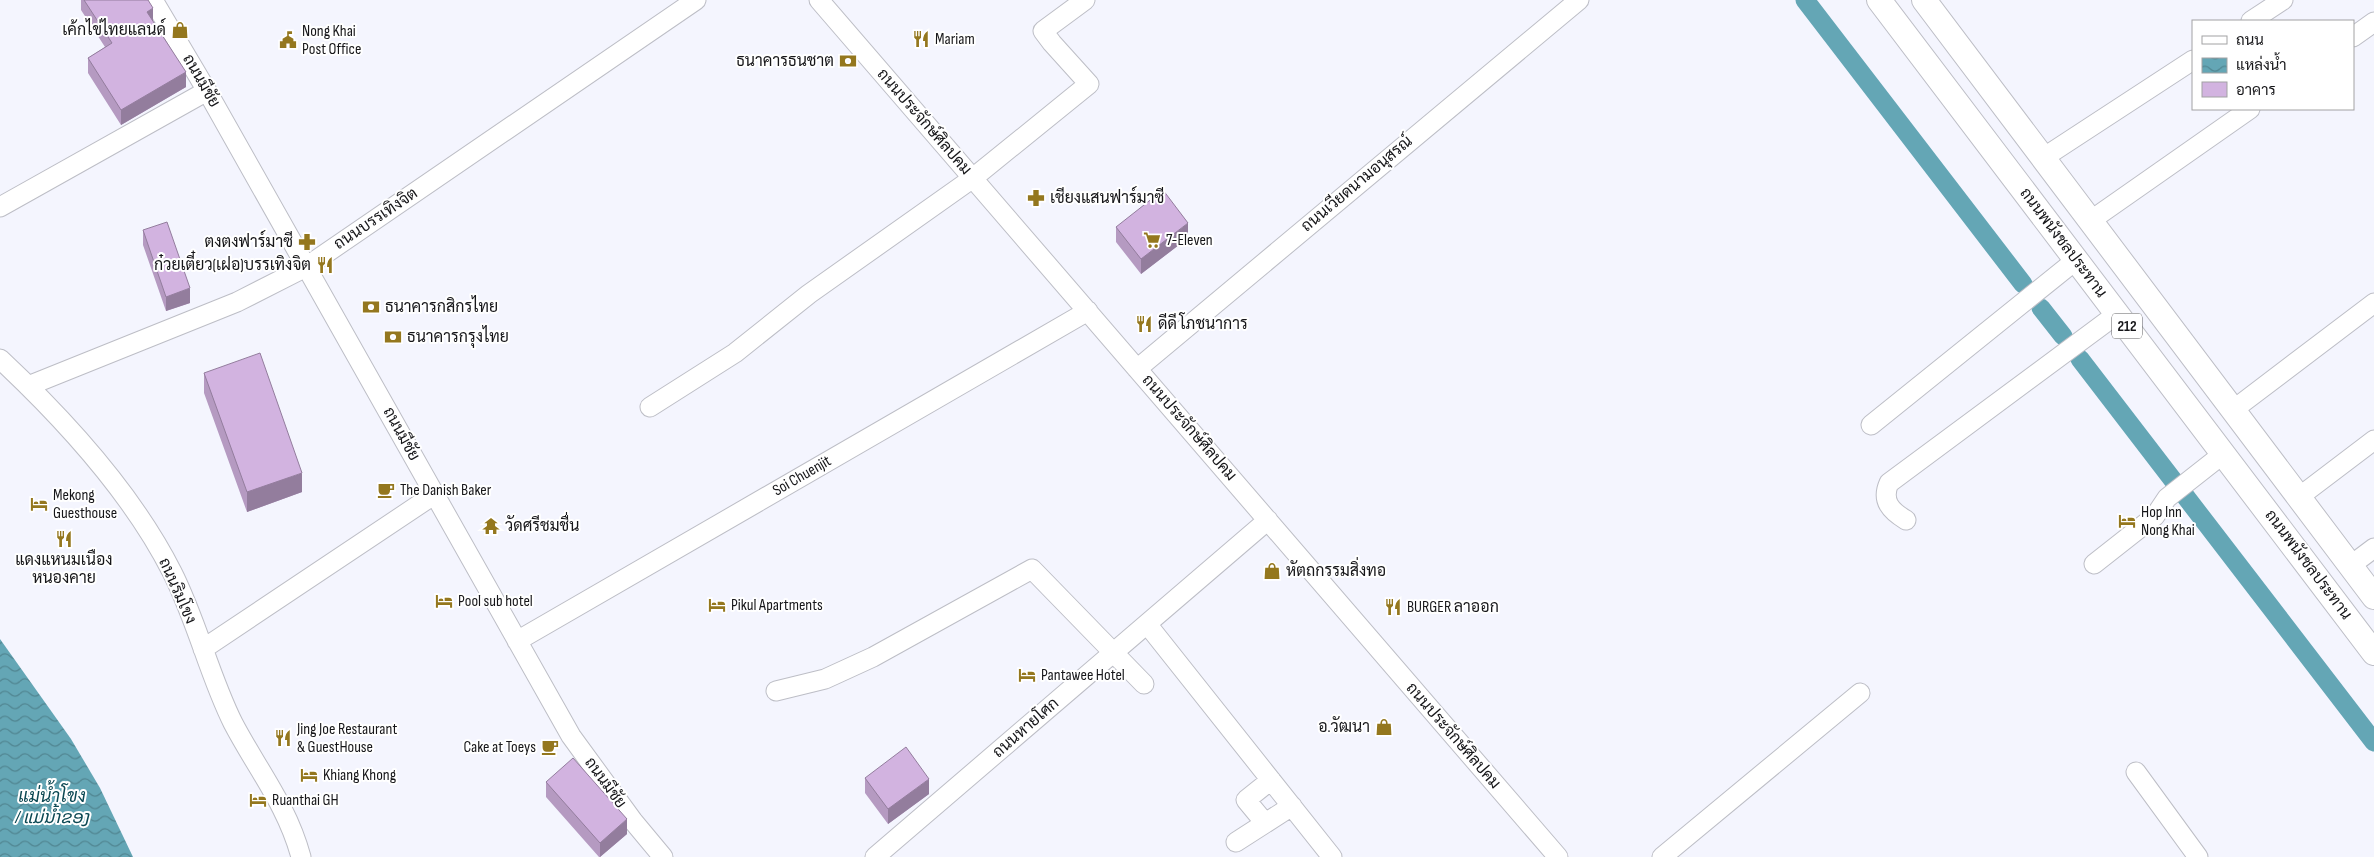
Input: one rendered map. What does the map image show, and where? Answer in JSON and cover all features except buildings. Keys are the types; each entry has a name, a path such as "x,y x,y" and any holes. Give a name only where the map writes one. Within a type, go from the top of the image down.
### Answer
{"main road":[{"name":"ถนนพนังชลประทาน","path":"1879,0 2374,653"},
{"name":"ถนนพนังชลประทาน","path":"1924,0 2374,598"}],"street":[{"name":"ถนนมีชัย","path":"153,0 207,91 571,736 633,821 663,857"},
{"name":"ถนนบรรเทิงจิต","path":"28,386 237,302 306,267 696,0"},
{"name":"ถนนประจักษ์ศิลปคม","path":"819,0 1558,857"},
{"path":"650,407 735,353 809,294 973,178 1089,84 1043,31 1085,0"},
{"name":"ถนนเวียดนามอนุสรณ์","path":"1138,369 1579,0"},
{"path":"2253,20 2283,0"},
{"path":"2354,36 2374,22"},
{"path":"2043,158 2192,61"},
{"path":"0,207 207,91"},
{"path":"2090,220 2249,110"},
{"path":"1872,426 2076,260"},
{"path":"2233,410 2374,303"},
{"name":"Soi Chuenjit","path":"517,640 1088,311"},
{"path":"1906,520 1894,514 1888,506 1886,490 1889,483 2117,314"},
{"name":"ถนนริมโขง","path":"0,359 28,386 122,490 172,572 233,723 278,796 302,857"},
{"path":"2299,497 2374,440"},
{"path":"2094,564 2155,516 2167,498 2223,454"},
{"path":"203,649 435,494"},
{"name":"ถนนหายโศก","path":"875,857 1268,520"},
{"path":"2350,566 2374,548"},
{"path":"776,691 825,679 873,657 1032,569 1144,684"},
{"path":"1147,624 1332,857"},
{"path":"1662,857 1860,693"},
{"path":"2136,772 2198,857"},
{"path":"1264,823 1238,804 1271,780"},
{"path":"1236,842 1292,806"}],"water":[{"name":"แม่น้ำโขง / ແມ່ນ້ຳຂອງ","path":"0,639 71,739 100,788 133,857 0,857"}],"waterway":[{"path":"1805,0 2023,284"},
{"path":"2041,308 2063,336"},
{"path":"2080,359 2374,742"}],"place":[{"name":"เค้กไข่ไทยแลนด์","path":"180,30"},
{"name":"Mariam","path":"921,39"},
{"name":"Nong Khai Post Office","path":"288,40"},
{"name":"ธนาคารธนชาต","path":"848,61"},
{"name":"เชียงแสนฟาร์มาซี","path":"1036,198"},
{"name":"7-Eleven","path":"1152,240"},
{"name":"ตงตงฟาร์มาซี","path":"307,242"},
{"name":"ก๋วยเตี๋ยว(เฝอ)บรรเทิงจิต","path":"325,265"},
{"name":"ธนาคารกสิกรไทย","path":"371,307"},
{"name":"ดีดี โภชนาการ","path":"1144,324"},
{"name":"ธนาคารกรุงไทย","path":"393,337"},
{"name":"The Danish Baker","path":"386,490"},
{"name":"Mekong Guesthouse","path":"39,504"},
{"name":"Hop Inn Nong Khai","path":"2127,521"},
{"name":"วัดศรีชมชื่น","path":"491,526"},
{"name":"แดงแหนมเนือง หนองคาย","path":"64,539"},
{"name":"หัตถกรรมสิ่งทอ","path":"1272,571"},
{"name":"Pool sub hotel","path":"444,601"},
{"name":"Pikul Apartments","path":"717,605"},
{"name":"BURGER ลาออก","path":"1393,607"},
{"name":"Pantawee Hotel","path":"1027,675"},
{"name":"อ.วัฒนา","path":"1384,727"},
{"name":"Jing Joe Restaurant & GuestHouse","path":"283,738"},
{"name":"Cake at Toeys","path":"550,747"},
{"name":"Khiang Khong","path":"309,775"},
{"name":"Ruanthai GH","path":"258,800"}]}
